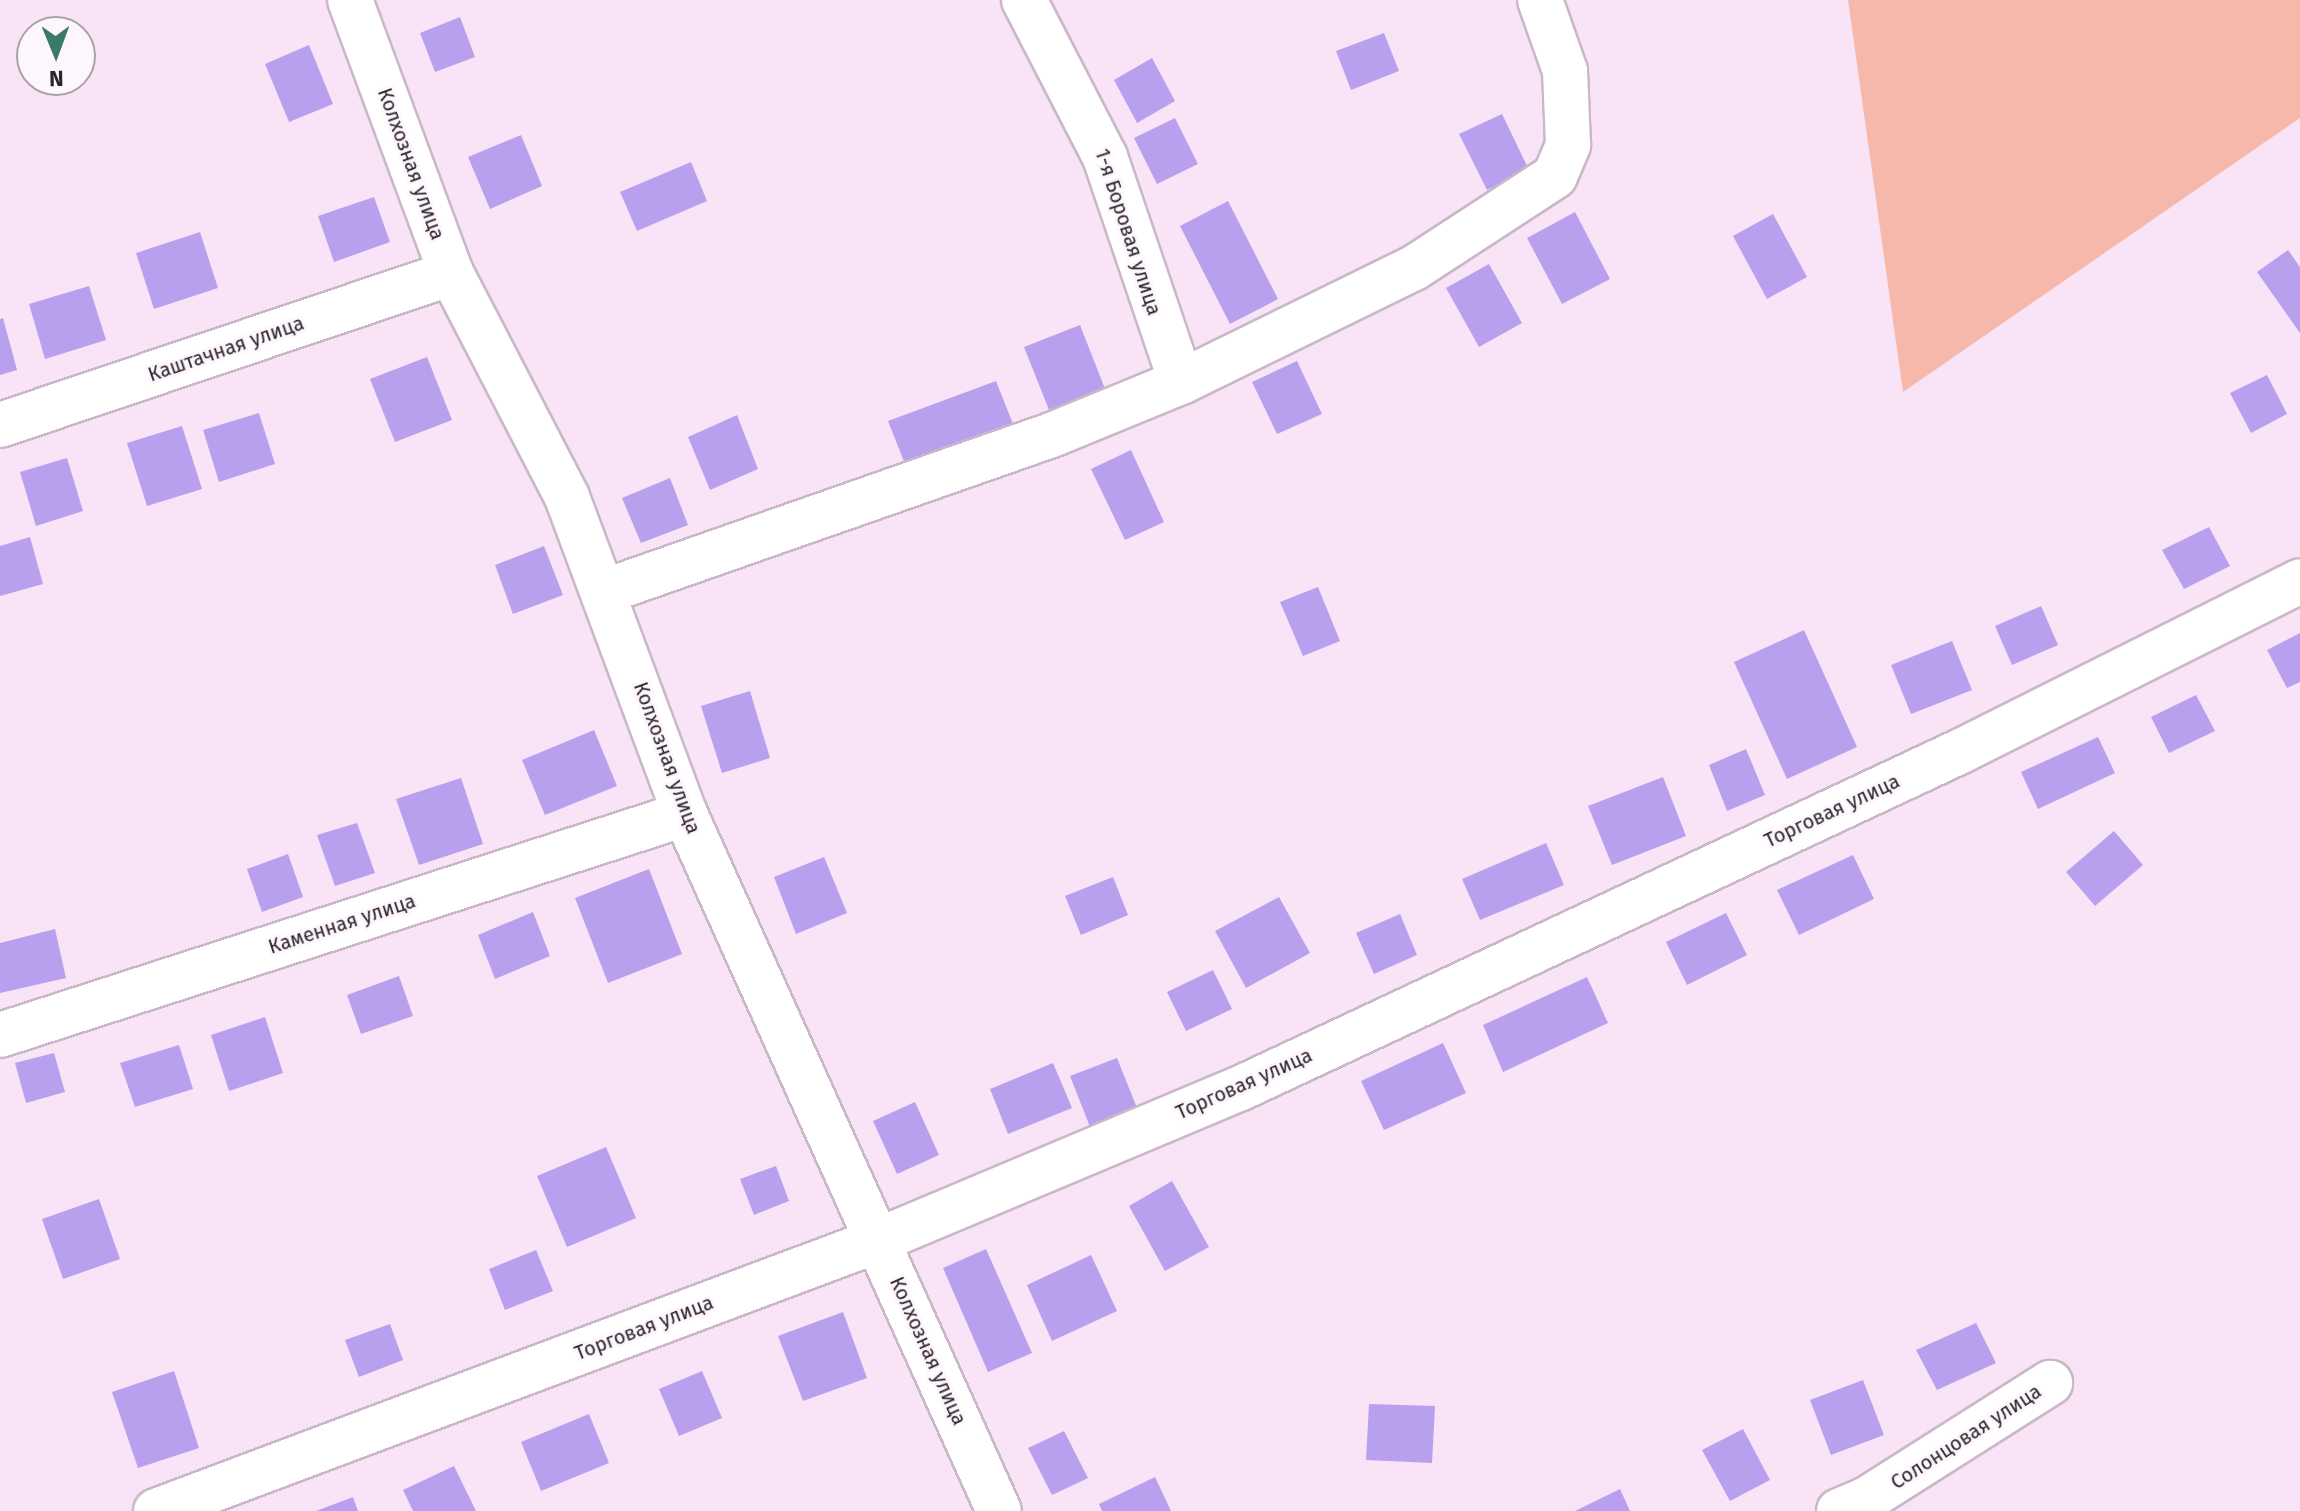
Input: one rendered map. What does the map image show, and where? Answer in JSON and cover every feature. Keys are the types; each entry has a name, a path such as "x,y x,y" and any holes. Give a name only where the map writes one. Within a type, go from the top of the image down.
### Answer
{"street":[{"name":"Колхозная улица","path":"350,0 451,273 567,497 606,591 685,814 999,1511"},
{"name":"1-я Боровая улица","path":"1024,0 1105,157 1181,382"},
{"path":"606,591 1054,434 1181,382 1414,268 1555,176 1568,145 1565,71 1540,0"},
{"name":"Каштачная улица","path":"0,425 451,273"},
{"name":"Торговая улица","path":"156,1511 879,1240 1241,1088 1961,751 2300,581"},
{"name":"Каменная улица","path":"0,1035 685,814"},
{"name":"Солонцовая улица","path":"1839,1511 1867,1499 2050,1383"}],"shaded area":[{"path":"1848,0 2300,0 2300,118 1903,392"}],"building":[{"path":"460,17 475,57 435,72 420,33"},
{"path":"1384,33 1399,71 1351,90 1336,51"},
{"path":"309,45 333,104 289,122 265,64"},
{"path":"1152,58 1175,101 1137,123 1114,80"},
{"path":"1502,114 1529,170 1487,190 1459,134"},
{"path":"1175,118 1198,164 1157,184 1134,138"},
{"path":"521,135 542,186 490,209 468,157"},
{"path":"691,162 707,201 637,231 620,192"},
{"path":"374,197 390,242 334,262 318,216"},
{"path":"1228,201 1278,299 1230,324 1180,226"},
{"path":"1575,212 1610,279 1562,304 1527,238"},
{"path":"1773,214 1807,277 1767,299 1733,236"},
{"path":"200,232 218,288 154,309 136,253"},
{"path":"2288,250 2300,267 2300,333 2257,272"},
{"path":"1489,264 1522,323 1479,347 1446,288"},
{"path":"89,286 106,340 45,359 29,304"},
{"path":"3,318 17,370 0,375 0,319"},
{"path":"1080,325 1107,394 1051,415 1024,347"},
{"path":"427,357 452,420 395,442 370,379"},
{"path":"1297,361 1322,414 1277,434 1252,382"},
{"path":"2267,375 2287,414 2251,433 2230,393"},
{"path":"996,381 1013,424 905,464 888,421"},
{"path":"259,413 275,464 219,482 203,430"},
{"path":"737,415 758,469 710,490 688,437"},
{"path":"182,426 202,489 147,506 127,443"},
{"path":"1131,450 1164,522 1125,540 1091,469"},
{"path":"67,458 83,511 36,526 20,472"},
{"path":"670,478 688,525 641,543 622,498"},
{"path":"2209,527 2230,566 2184,589 2162,550"},
{"path":"30,537 43,584 0,596 0,546"},
{"path":"544,546 563,595 513,614 495,565"},
{"path":"1318,587 1340,641 1303,656 1280,602"},
{"path":"2041,606 2058,645 2012,665 1995,626"},
{"path":"1804,630 1857,747 1787,779 1734,662"},
{"path":"2300,633 2300,682 2287,688 2267,650"},
{"path":"1952,641 1972,690 1911,714 1891,665"},
{"path":"750,691 770,758 722,773 701,706"},
{"path":"2196,695 2215,731 2169,753 2151,717"},
{"path":"594,730 617,786 545,815 522,760"},
{"path":"2098,737 2115,773 2038,809 2021,772"},
{"path":"1746,749 1765,795 1727,811 1709,765"},
{"path":"1663,777 1686,836 1612,865 1588,806"},
{"path":"461,778 483,844 419,865 396,799"},
{"path":"357,823 375,873 335,886 317,835"},
{"path":"2114,831 2143,865 2095,906 2066,872"},
{"path":"1546,843 1564,885 1480,920 1462,879"},
{"path":"288,854 303,897 262,912 247,869"},
{"path":"1853,855 1874,899 1799,935 1777,890"},
{"path":"824,857 847,913 796,934 774,877"},
{"path":"649,869 682,954 608,983 575,898"},
{"path":"1113,877 1128,915 1081,935 1065,896"},
{"path":"1279,897 1310,953 1246,988 1215,931"},
{"path":"533,912 550,956 495,979 478,935"},
{"path":"1726,913 1747,955 1687,985 1666,942"},
{"path":"1400,914 1417,955 1374,974 1356,933"},
{"path":"55,929 66,978 0,993 0,943"},
{"path":"1213,970 1232,1009 1186,1031 1167,992"},
{"path":"399,976 413,1016 361,1034 347,995"},
{"path":"1587,977 1608,1023 1503,1072 1483,1025"},
{"path":"265,1017 283,1073 229,1091 211,1035"},
{"path":"1443,1043 1466,1093 1384,1130 1361,1081"},
{"path":"179,1045 193,1089 135,1107 120,1063"},
{"path":"54,1053 65,1092 26,1103 15,1063"},
{"path":"1117,1058 1139,1113 1092,1132 1070,1076"},
{"path":"1053,1063 1072,1108 1008,1134 990,1089"},
{"path":"915,1102 939,1155 897,1174 873,1121"},
{"path":"606,1147 636,1218 567,1247 537,1176"},
{"path":"776,1166 789,1201 754,1215 740,1179"},
{"path":"1172,1181 1209,1247 1165,1271 1129,1206"},
{"path":"99,1199 120,1259 63,1279 42,1219"},
{"path":"986,1249 1032,1353 988,1372 943,1268"},
{"path":"536,1250 553,1291 505,1310 489,1269"},
{"path":"1091,1255 1117,1311 1052,1341 1027,1285"},
{"path":"843,1312 867,1378 803,1401 778,1336"},
{"path":"1976,1323 1996,1363 1937,1390 1916,1350"},
{"path":"390,1324 403,1360 359,1377 345,1340"},
{"path":"174,1371 199,1448 138,1468 112,1392"},
{"path":"702,1371 722,1418 679,1436 659,1389"},
{"path":"1863,1380 1884,1435 1831,1455 1810,1400"},
{"path":"1369,1404 1435,1406 1432,1463 1366,1460"},
{"path":"589,1414 609,1463 541,1491 521,1442"},
{"path":"1743,1429 1770,1480 1730,1501 1702,1450"},
{"path":"1064,1431 1088,1478 1052,1495 1028,1448"},
{"path":"454,1466 476,1511 413,1511 403,1490"},
{"path":"1155,1477 1171,1511 1102,1511 1099,1504"},
{"path":"1620,1489 1630,1511 1575,1511"},
{"path":"353,1497 358,1511 316,1511"}]}
